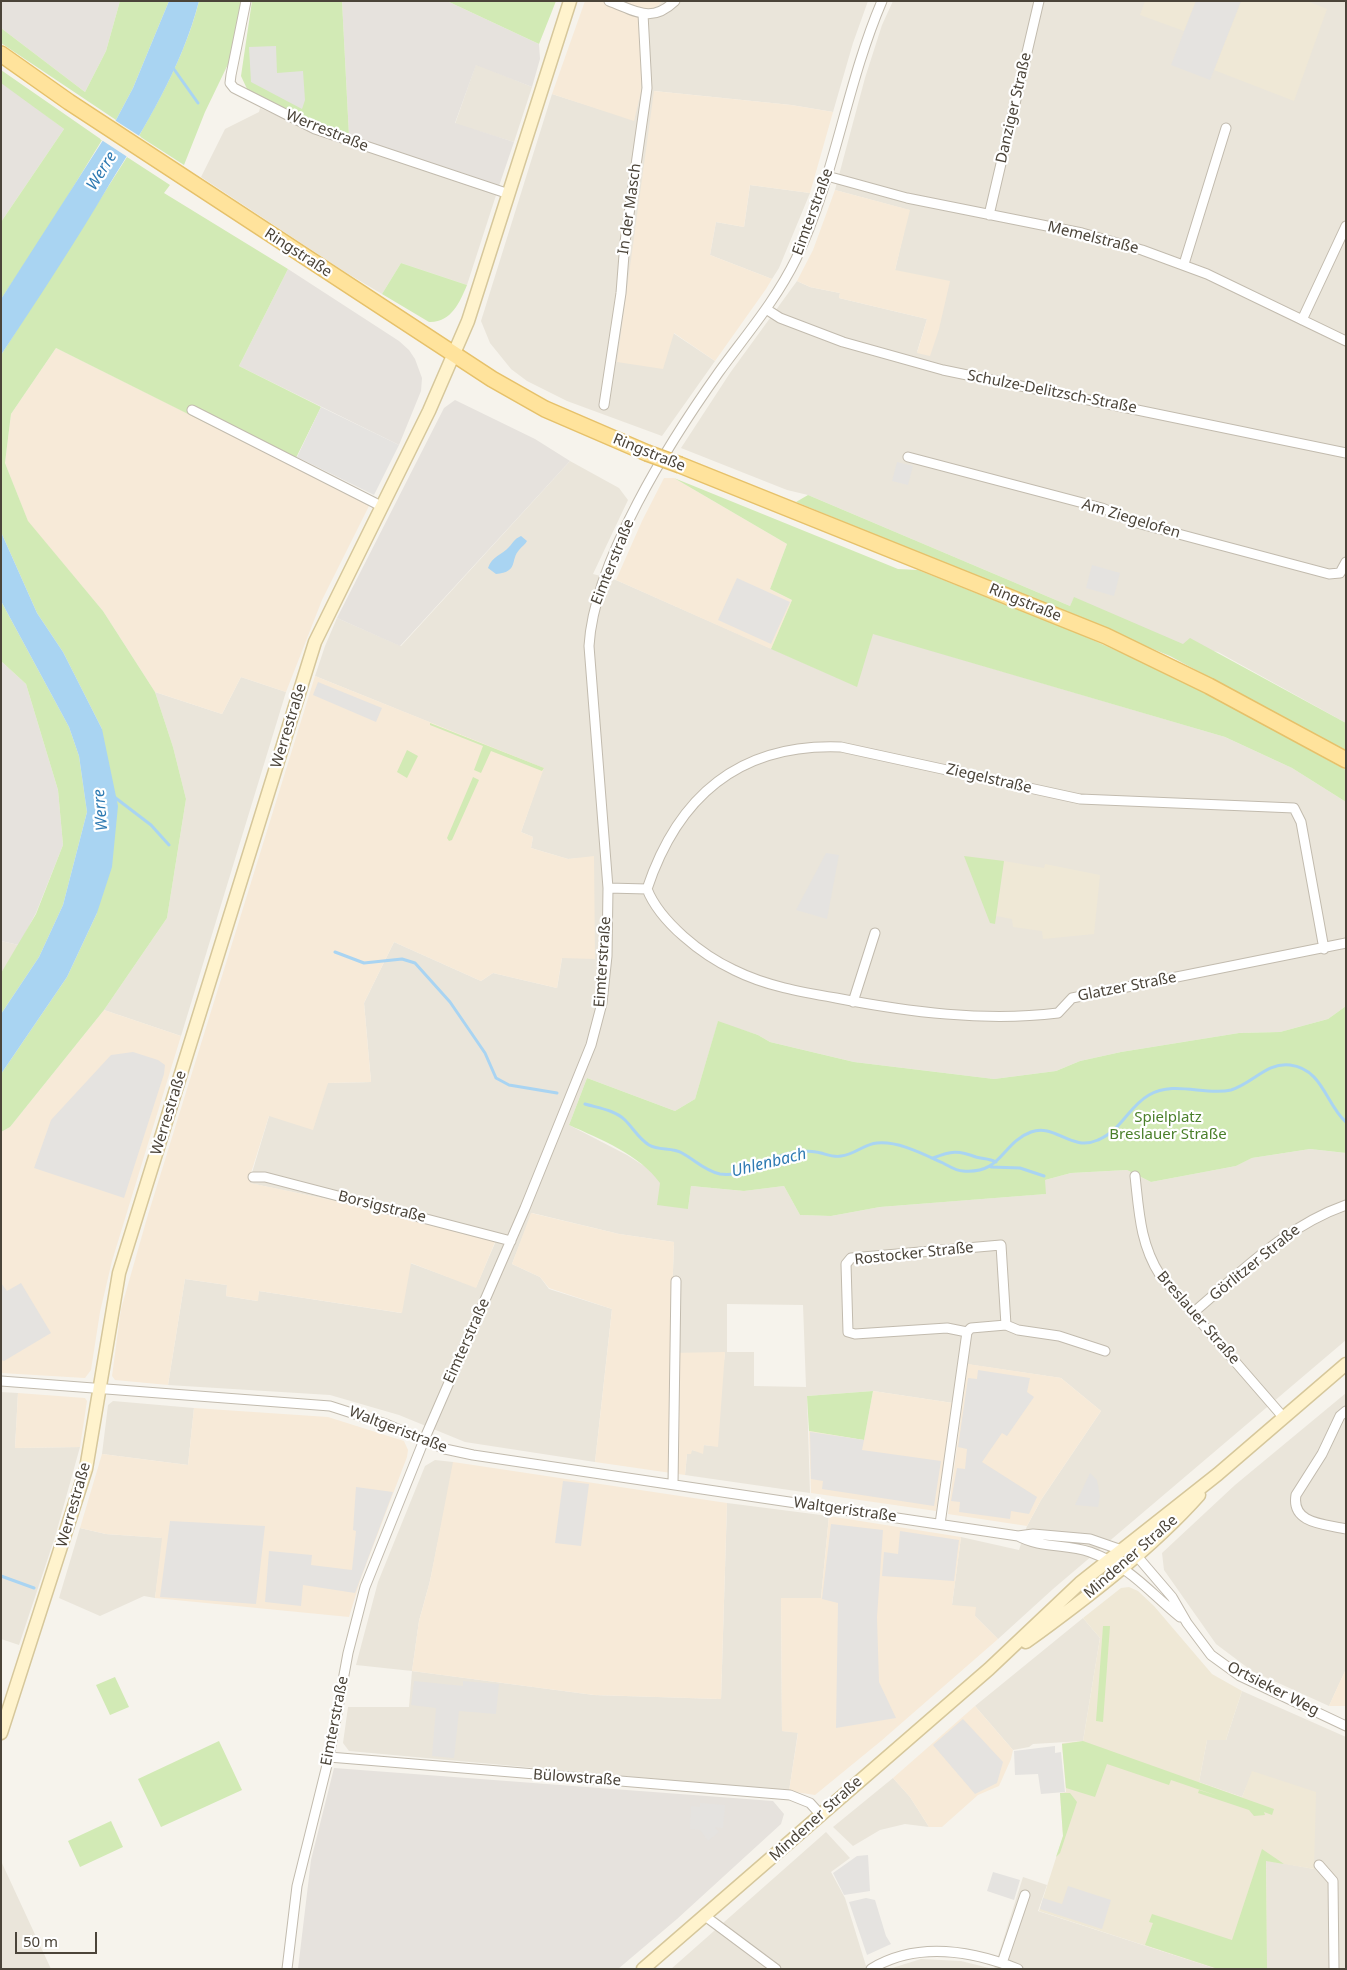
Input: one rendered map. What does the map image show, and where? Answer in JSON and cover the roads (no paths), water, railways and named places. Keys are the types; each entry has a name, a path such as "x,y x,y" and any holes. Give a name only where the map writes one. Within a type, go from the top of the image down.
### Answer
{"main road":[{"name":"Werrestraße","path":"1,1733 6,1705 80,1493 92,1441 119,1273 298,694 325,618 454,356 468,321 570,1"},
{"name":"Ringstraße","path":"1,54 69,102 454,356 546,409 647,453 1106,636 1209,686 1346,760"},
{"name":"Mindener Straße","path":"643,1969 989,1669 1051,1608 1218,1474 1346,1364"},
{"name":"Mindener Straße","path":"989,1669 1056,1620 1122,1566 1185,1511 1218,1474"}],"street":[{"name":"Werrestraße","path":"246,1 230,82 234,88 258,102 334,136 509,194"},
{"path":"609,1 643,14 654,15 664,11 675,1"},
{"name":"Eimterstraße","path":"286,1969 296,1886 329,1757 356,1616 378,1550 511,1241 575,1086 599,1017 607,956 608,888 589,646 593,612 621,537 676,437 788,276 803,244 827,176 866,43 882,1"},
{"name":"Danziger Straße","path":"989,215 1039,1"},
{"name":"In der Masch","path":"604,404 622,293 625,242 646,88 643,14"},
{"path":"1184,264 1226,128"},
{"name":"Memelstraße","path":"827,176 907,198 1109,240 1184,264 1346,341"},
{"path":"1302,320 1346,226"},
{"name":"Schulze-Delitzsch-Straße","path":"766,309 780,318 843,342 943,370 1346,453"},
{"path":"192,410 381,506"},
{"name":"Am Ziegelofen","path":"908,458 1102,508 1138,523 1329,574 1340,574 1346,562"},
{"name":"Ziegelstraße","path":"647,889 660,856 685,812 727,774 761,757 778,752 800,748 841,747 1080,799 1294,808 1301,822 1324,949"},
{"path":"608,888 647,889"},
{"name":"Glatzer Straße","path":"647,889 653,905 667,920 714,959 734,970 790,990 903,1009 962,1014 1044,1015 1058,1013 1072,998 1324,949 1346,943"},
{"path":"853,1002 875,933"},
{"name":"Breslauer Straße","path":"1135,1176 1143,1240 1150,1259 1160,1275 1284,1418"},
{"name":"Borsigstraße","path":"253,1177 265,1177 511,1241"},
{"name":"Görlitzer Straße","path":"1194,1312 1277,1242 1304,1223 1346,1205"},
{"name":"Rostocker Straße","path":"1006,1325 1001,1245 851,1258 846,1264 848,1332 855,1334 947,1328 967,1332 971,1328 1006,1325 1018,1330 1059,1336 1105,1351"},
{"path":"672,1484 676,1281"},
{"path":"940,1524 967,1332"},
{"name":"Waltgeristraße","path":"1,1381 330,1406 386,1424 445,1449 473,1455 1018,1536 1033,1534 1073,1536 1104,1542 1122,1550"},
{"path":"1346,1411 1340,1416 1322,1454 1296,1495 1295,1502 1299,1514 1308,1520 1346,1529"},
{"name":"Waltgeristraße","path":"1018,1536 1030,1542 1087,1551 1122,1566"},
{"path":"1122,1550 1136,1554"},
{"name":"Ortsieker Weg","path":"1136,1554 1172,1597 1187,1623 1211,1655 1234,1672 1346,1726"},
{"name":"Ortsieker Weg","path":"1122,1566 1187,1623"},
{"name":"Bülowstraße","path":"329,1757 790,1795 810,1803 820,1814"},
{"path":"1319,1865 1333,1881 1334,1969"},
{"path":"1002,1963 1025,1895"},
{"path":"705,1916 776,1969"},
{"path":"870,1969 894,1957 929,1950 976,1956 1018,1969"}],"water":[{"name":"Werre","path":"169,1 199,1 192,25 173,73 149,119 96,207 1,355 1,299 116,120 133,88"},
{"name":"Werre","path":"1,532 37,613 63,652 102,729 118,806 112,867 97,913 67,977 1,1074 1,1014 39,957 63,905 87,812 79,756 69,727 1,601"},
{"path":"521,536 527,541 516,554 513,565 508,571 496,574 488,568 495,558 506,550 515,539"}],"waterway":[{"path":"171,65 198,103"},
{"name":"Uhlenbach","path":"113,796 151,825 169,845"},
{"name":"Uhlenbach","path":"335,952 364,963 402,959 415,963 450,1002 485,1053 496,1078 509,1085 557,1093"},
{"name":"Uhlenbach","path":"585,1104 621,1117 649,1145 678,1151 700,1165 720,1174 738,1174 756,1169 789,1153 812,1151 838,1156 850,1154 868,1145 877,1143 894,1144 911,1149 958,1170 976,1171 994,1163 1013,1143 1031,1132 1048,1131 1080,1143 1088,1143 1106,1136 1149,1095 1159,1091 1179,1088 1211,1091 1231,1090 1267,1070 1282,1065 1301,1068 1310,1073 1346,1122"},
{"path":"933,1158 959,1152 996,1162"},
{"path":"991,1167 1020,1168 1044,1176"},
{"path":"1,1576 34,1588"}],"park label":[{"name":"Spielplatz Breslauer Straße","path":"1168,1126"}]}
